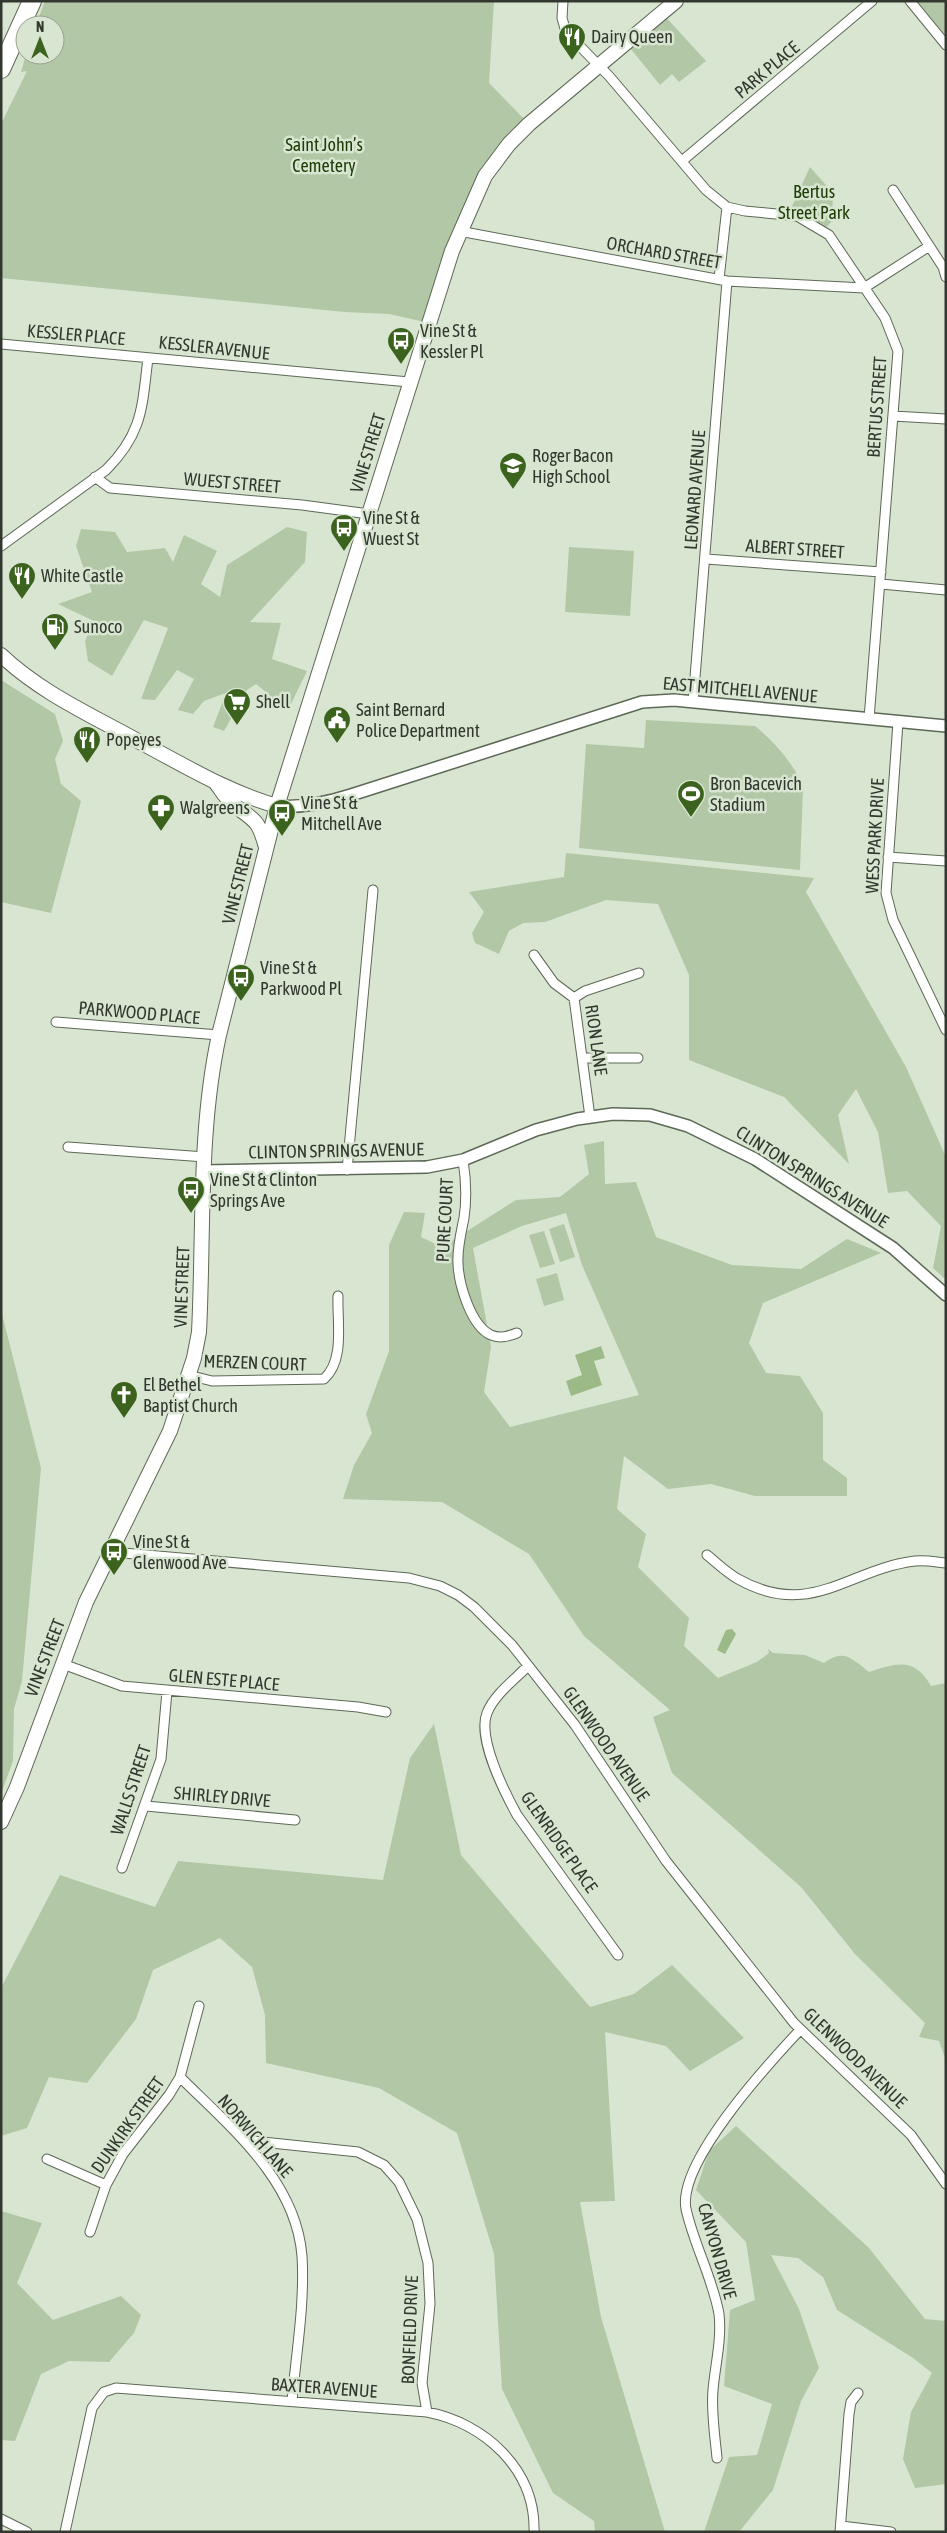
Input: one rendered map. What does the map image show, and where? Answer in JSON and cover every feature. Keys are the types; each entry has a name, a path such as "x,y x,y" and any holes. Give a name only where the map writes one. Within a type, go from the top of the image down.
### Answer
{"highway":[{"path":"1,69 32,1"}],"main road":[{"name":"VINE STREET","path":"1,1822 17,1787 86,1602 170,1431 194,1358 199,1332 205,1164 213,1064 219,1036 277,806 409,382 460,231 485,176 509,144 529,124 676,1"},
{"path":"1,655 21,672 60,699 216,783 277,806"},
{"path":"216,783 233,804 253,818 262,834 266,848"}],"street":[{"name":"BERTUS STREET","path":"563,1 562,18 566,32 706,190 727,207 745,211 797,216 807,220 829,235 885,318 898,351 869,719"},
{"name":"PARK PLACE","path":"682,162 872,1"},
{"path":"910,1 946,44"},
{"path":"893,190 928,248 943,267 946,277"},
{"name":"LEONARD AVENUE","path":"693,702 706,559 727,207"},
{"name":"ORCHARD STREET","path":"460,231 723,280 864,288"},
{"path":"864,288 928,248"},
{"name":"KESSLER PLACE","path":"1,344 148,358"},
{"name":"KESSLER AVENUE","path":"1,546 95,478 118,457 137,427 141,414 148,358 409,382"},
{"path":"893,416 946,419"},
{"name":"WUEST STREET","path":"95,478 110,488 302,505 369,514"},
{"name":"ALBERT STREET","path":"706,559 881,572"},
{"path":"881,584 946,590"},
{"name":"EAST MITCHELL AVENUE","path":"277,806 310,806 351,796 628,705 660,700 946,726"},
{"name":"WESS PARK DRIVE","path":"898,722 886,880 889,907 946,1030"},
{"path":"888,857 946,861"},
{"path":"347,1170 373,890"},
{"name":"RION LANE","path":"534,955 554,983 574,998 590,1117"},
{"path":"574,998 585,991 639,973"},
{"name":"PARKWOOD PLACE","path":"56,1022 219,1036"},
{"path":"582,1058 638,1058"},
{"name":"CLINTON SPRINGS AVENUE","path":"205,1164 347,1170 412,1169 463,1160 536,1130 590,1117 613,1114 650,1115 688,1126 726,1143 770,1168 893,1248 946,1295"},
{"path":"68,1147 205,1164"},
{"name":"PURE COURT","path":"463,1160 466,1194 458,1262 462,1289 475,1318 483,1329 492,1336 505,1337 518,1333"},
{"name":"MERZEN COURT","path":"188,1375 212,1381 324,1379 337,1360 338,1296"},
{"name":"GLENWOOD AVENUE","path":"112,1552 409,1578 440,1586 474,1607 512,1645 574,1725 666,1860 800,2030 911,2135 946,2184"},
{"path":"708,1555 736,1578 756,1588 777,1593 798,1594 821,1592 902,1563 918,1560 946,1563"},
{"name":"GLEN ESTE PLACE","path":"63,1664 122,1686 358,1707 386,1712"},
{"name":"GLENRIDGE PLACE","path":"528,1666 492,1704 484,1725 486,1740 508,1799 618,1955"},
{"name":"WALLS STREET","path":"122,1868 146,1806 161,1759 167,1691"},
{"name":"SHIRLEY DRIVE","path":"146,1806 295,1820"},
{"name":"DUNKIRK STREET","path":"90,2232 106,2185 123,2154 169,2095 180,2077 199,2006"},
{"name":"CANYON DRIVE","path":"717,2458 712,2393 719,2314 686,2209 687,2184 712,2140 742,2097 764,2068 800,2030"},
{"name":"NORWICH LANE","path":"180,2077 242,2140 281,2188 298,2233 302,2278 292,2401"},
{"name":"BONFIELD DRIVE","path":"242,2140 358,2152 384,2165 399,2182 417,2219 428,2263 430,2304 422,2383 427,2412"},
{"path":"47,2159 106,2185"},
{"name":"BAXTER AVENUE","path":"65,2532 92,2408 97,2399 109,2389 292,2401 427,2412 446,2416 471,2426 497,2446 517,2470 531,2503 534,2532"},
{"path":"858,2393 851,2402 849,2414 840,2529 891,2532"},
{"path":"1,2519 27,2532"}],"green space":[{"name":"Saint John’s Cemetery","path":"45,1 494,1 489,83 529,124 498,158 429,323 389,314 345,312 1,278 1,124 27,71 21,72 23,65 65,65 65,15 40,15"},
{"path":"910,1 946,1 946,45"},
{"path":"662,13 706,61 679,82 672,74 660,85 626,43"},
{"name":"Bertus Street Park","path":"810,167 833,193 832,221 824,230 788,215"},
{"path":"287,527 307,532 305,562 250,622 281,623 272,659 307,671 288,710 256,684 247,690 224,731 213,727 226,693 204,701 193,714 178,710 194,679 177,670 155,700 141,699 168,628 144,620 112,676 88,661 85,641 94,621 58,604 92,592 76,546 81,529 115,532 127,552 165,548 173,562 184,535 217,551 201,584 220,597 227,565"},
{"path":"569,547 634,551 630,616 565,612"},
{"path":"1,680 55,714 63,741 55,759 61,784 81,801 51,913 1,902"},
{"name":"Bron Bacevich Stadium","path":"646,720 755,726 769,739 795,770 803,788 800,870 579,848 586,744 644,748"},
{"path":"566,853 814,878 806,892 906,1067 946,1157 946,1280 933,1268 941,1226 907,1191 888,1193 878,1132 856,1089 838,1115 849,1164 784,1097 689,1060 689,975 658,904 606,900 545,922 523,923 509,931 499,954 475,943 472,933 484,912 469,892 564,877"},
{"path":"604,1141 605,1184 636,1182 656,1237 732,1265 801,1269 847,1239 881,1253 763,1303 749,1343 766,1373 800,1376 823,1413 823,1460 847,1478 847,1496 755,1496 711,1484 668,1489 624,1456 617,1509 646,1534 638,1567 689,1618 684,1646 718,1678 757,1662 769,1653 768,1649 773,1653 805,1655 824,1663 837,1656 848,1657 869,1672 889,1666 912,1666 925,1677 931,1686 946,1683 946,2061 939,2041 919,2037 925,2023 855,1954 801,1887 672,1773 653,1717 670,1710 584,1636 529,1554 442,1502 343,1499 354,1465 372,1433 366,1414 389,1351 389,1245 404,1212 425,1213 421,1237 442,1247 516,1200 560,1197 589,1174 584,1145","holes":["566,1213 582,1265 639,1395 510,1427 484,1392 491,1347 473,1248 522,1226"]},
{"path":"564,1224 575,1257 560,1262 549,1229"},
{"path":"544,1231 555,1264 540,1268 529,1235"},
{"path":"557,1273 564,1300 544,1306 536,1279"},
{"path":"1,1310 41,1468 22,1681 14,1709 13,1761 1,1794"},
{"path":"434,1724 461,1855 590,2007 634,1994 672,1965 744,2038 690,2071 666,2046 605,2032 615,2201 580,2202 601,2317 665,2532 595,2532 594,2521 553,2493 502,2389 494,2254 457,2133 379,2088 266,2063 265,2015 252,1967 220,1938 153,1970 136,2019 87,2083 49,2077 27,2128 1,2136 1,1988 60,1875 155,1907 178,1861 383,1880 410,1758"},
{"path":"736,2126 869,2248 925,2319 946,2321 946,2484 915,2488 903,2459 911,2412 932,2373 913,2358 837,2310 823,2277 798,2258 771,2255 799,2309 819,2368 801,2401 773,2490 739,2532 704,2532 729,2457 757,2455 772,2404 724,2386 730,2310 755,2300 746,2242 696,2190 709,2151"},
{"path":"1,2211 42,2223 17,2283 53,2320 121,2296 141,2315 134,2333 109,2362 69,2361 41,2374 15,2441 1,2440"}],"shaded area":[{"path":"601,1346 605,1358 594,1361 602,1385 571,1396 566,1381 582,1375 575,1355"},
{"path":"732,1629 736,1634 725,1654 717,1650 726,1630"}],"place":[{"name":"Dairy Queen","path":"572,61"},
{"name":"Vine St & Kessler Pl","path":"401,365"},
{"name":"Roger Bacon High School","path":"513,490"},
{"name":"Vine St & Wuest St","path":"344,552"},
{"name":"White Castle","path":"22,600"},
{"name":"Sunoco","path":"55,651"},
{"name":"Shell","path":"237,726"},
{"name":"Saint Bernard Police Department","path":"337,744"},
{"name":"Popeyes","path":"87,764"},
{"name":"Bron Bacevich Stadium","path":"691,818"},
{"name":"Walgreens","path":"161,832"},
{"name":"Vine St & Mitchell Ave","path":"282,837"},
{"name":"Vine St & Parkwood Pl","path":"241,1002"},
{"name":"Vine St & Clinton Springs Ave","path":"191,1214"},
{"name":"El Bethel Baptist Church","path":"124,1419"},
{"name":"Vine St & Glenwood Ave","path":"114,1576"}]}
